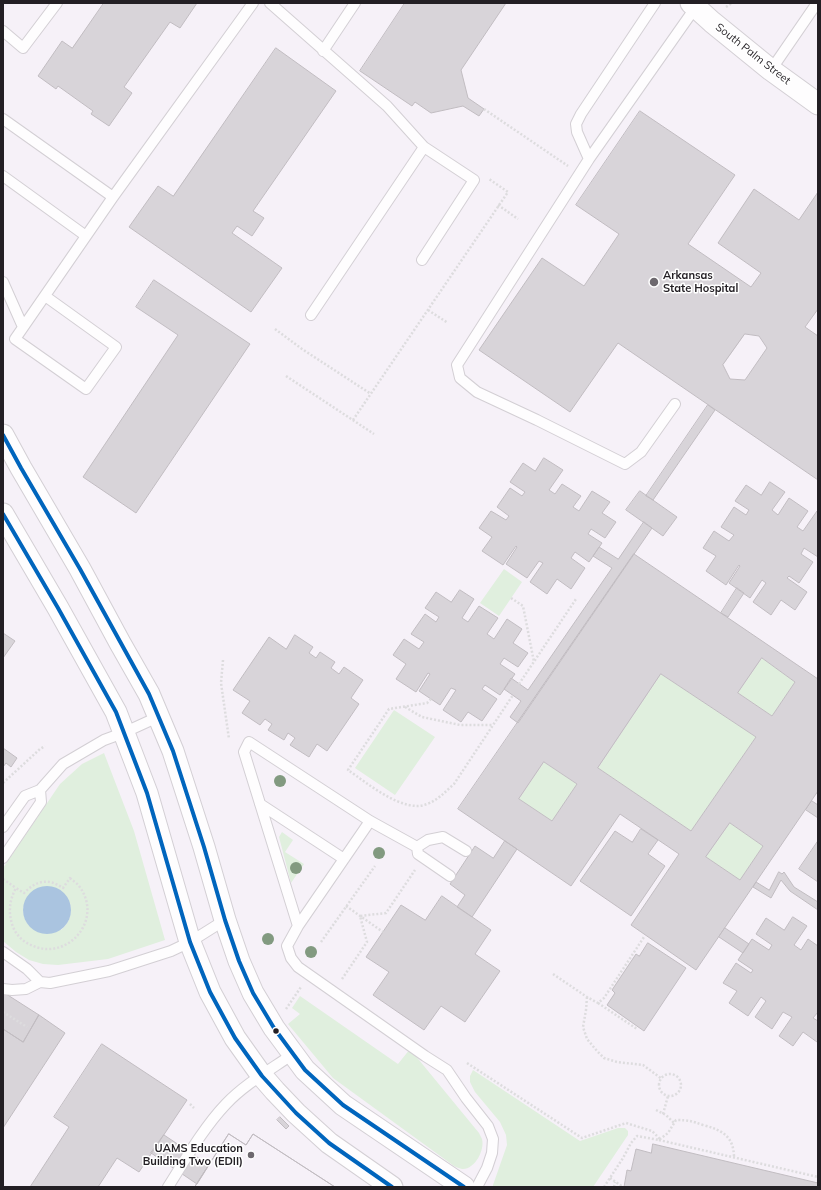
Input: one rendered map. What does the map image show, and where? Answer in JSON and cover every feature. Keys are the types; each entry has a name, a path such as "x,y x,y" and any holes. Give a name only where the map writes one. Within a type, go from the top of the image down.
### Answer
{"street":[{"name":"South Palm Street","path":"693,5 771,70 818,104"},
{"path":"3,435 80,569 149,694 173,751 204,847 225,920 239,960 253,993 274,1028 305,1070 343,1105 464,1187"},
{"path":"3,514 116,712 147,792 190,942 210,992 235,1038 262,1076 290,1108 317,1133 392,1187"}],"lane":[{"path":"3,31 23,48 57,3"},
{"path":"45,296 116,347 86,389 15,339 113,197 253,3"},
{"path":"323,50 355,3"},
{"path":"589,159 577,132 576,124 581,114 655,3"},
{"path":"771,70 817,3"},
{"path":"272,4 387,106 424,147 474,180 422,260"},
{"path":"676,404 641,452 625,464 477,392 460,378 457,365 589,159 693,5"},
{"path":"3,119 113,197"},
{"path":"311,315 424,147"},
{"path":"3,176 86,236"},
{"path":"3,282 23,327"},
{"path":"3,827 25,796 40,790 63,764 104,740 124,733 158,717"},
{"path":"298,926 244,752 249,742 370,821 417,847"},
{"path":"3,858 41,802 40,790"},
{"path":"260,804 344,859"},
{"path":"370,821 298,926 287,946 291,958 298,967 447,1070 466,1098 488,1126 493,1139 492,1153 487,1168 477,1187"},
{"path":"417,847 428,840 443,837 466,851"},
{"path":"417,847 418,854 450,876"},
{"path":"3,989 26,989 40,982 50,983 109,971 171,951 190,942 225,920"},
{"path":"3,952 27,969 40,982"},
{"path":"168,1187 216,1115 235,1095 292,1054"}],"path":[{"path":"484,109 572,169"},
{"path":"353,420 508,192"},
{"path":"498,205 518,218"},
{"path":"428,310 448,323"},
{"path":"275,329 302,349 371,394"},
{"path":"286,376 374,434"},
{"path":"511,598 523,606 534,662"},
{"path":"519,684 576,599"},
{"path":"223,660 222,683 229,739"},
{"path":"431,699 427,703 389,709 348,770 394,801 410,806 426,805 441,796 454,784 513,695"},
{"path":"405,707 422,717 460,725 492,725"},
{"path":"3,783 34,754 45,746"},
{"path":"360,916 386,913 423,858"},
{"path":"321,942 375,866"},
{"path":"3,880 16,888 24,894 29,888 41,882 48,881 56,883 63,888 70,878 79,885 85,896 88,908 87,919 82,930 73,941 62,947 48,950 35,948 26,943 15,931 10,919 9,905 16,888"},
{"path":"346,906 383,932"},
{"path":"333,992 367,942 360,916"},
{"path":"598,1003 604,998 644,938"},
{"path":"553,974 637,1029"},
{"path":"284,1011 295,996"},
{"path":"587,997 583,1026 587,1039 597,1051 604,1058 617,1062 643,1065 662,1079"},
{"path":"3,1012 27,1027"},
{"path":"467,1063 582,1138 626,1123 652,1131 660,1140"},
{"path":"668,1075 674,1075 680,1080 680,1090 675,1095 665,1095 659,1086 662,1079 668,1075"},
{"path":"663,1114 668,1096"},
{"path":"190,1104 194,1108"},
{"path":"656,1110 670,1118 674,1123"},
{"path":"660,1140 668,1133 676,1120 688,1120 716,1128 723,1132 732,1144 734,1149 734,1158"},
{"path":"604,1187 624,1158 631,1143 637,1136 818,1177"},
{"path":"610,1178 623,1187"},
{"path":"614,1187 615,1182"}],"green space":[{"path":"504,569 522,582 499,616 480,603"},
{"path":"762,658 795,682 772,716 738,693"},
{"path":"661,674 756,737 691,831 598,768"},
{"path":"394,710 435,737 395,795 355,768"},
{"path":"104,753 134,831 165,940 108,959 58,965 43,964 29,960 16,952 3,941 3,868 60,784 82,764","holes":["70,903 71,907 68,921 61,930 27,923 24,916 23,907"]},
{"path":"544,762 577,784 552,821 519,799"},
{"path":"730,823 763,846 740,880 706,857"},
{"path":"282,832 293,840 285,852 304,864 291,883 279,837"},
{"path":"300,996 398,1064 410,1049 479,1133 483,1143 478,1158 475,1162 471,1166 463,1169 454,1166 333,1078 288,1024 300,1014 292,1008"},
{"path":"473,1070 580,1141 618,1128 625,1128 628,1131 628,1135 593,1187 493,1187 507,1145 506,1135 500,1122 475,1092 470,1082 470,1076"}],"water":[{"path":"42,886 52,886 64,893 71,905 71,915 64,927 52,934 42,934 34,930 27,923 23,915 23,905 27,897 34,890"}],"building":[{"path":"104,3 197,3 180,28 170,22 124,87 132,93 109,126 91,114 93,111 58,86 56,89 38,76 62,41 72,48"},
{"path":"405,3 506,3 461,70 468,98 484,109 479,116 463,106 431,113 415,102 412,106 360,71"},
{"path":"276,48 336,91 253,211 264,218 252,236 237,226 232,233 282,268 251,312 129,227 158,186 173,196"},
{"name":"Arkansas State Hospital","path":"640,111 735,175 688,244 751,287 761,273 718,243 754,189 799,220 818,192 818,309 805,327 818,336 818,480 618,343 570,412 479,350 542,258 584,286 619,234 576,205","holes":["745,334 759,336 767,348 745,380 730,379 723,365"]},
{"path":"154,280 250,344 136,513 83,477 178,335 136,307"},
{"path":"708,405 715,410 653,500 646,496"},
{"path":"544,458 563,470 549,490 555,494 562,484 581,496 573,507 579,511 592,491 610,502 602,513 616,522 605,538 591,529 588,534 602,543 589,562 575,552 571,558 585,568 571,589 557,579 547,594 530,582 543,563 539,561 527,578 506,564 517,547 516,546 503,565 482,551 492,537 479,528 491,511 506,520 509,516 497,507 510,488 522,496 525,492 510,482 523,463 535,471"},
{"path":"770,482 785,492 772,510 778,515 789,498 808,511 797,527 803,531 817,511 818,512 818,557 804,548 801,554 813,562 799,583 789,576 787,578 807,592 795,610 781,600 771,615 753,602 766,583 762,580 750,598 729,583 740,566 739,565 726,585 706,571 716,556 703,548 714,531 729,541 734,535 721,527 734,507 746,515 749,510 735,501 746,485 761,495"},
{"path":"640,491 677,517 663,536 626,510"},
{"path":"644,522 652,528 518,723 510,717 521,701 504,689 511,678 528,690 612,568 593,556 599,547 618,559"},
{"path":"634,554 818,679 818,791 696,970 631,925 679,854 620,814 571,886 458,809","holes":["762,658 795,682 772,716 738,693","661,674 756,737 691,831 598,768","544,762 577,784 552,821 519,799","730,823 763,846 740,880 706,857"]},
{"path":"737,588 744,593 728,617 721,613"},
{"path":"460,590 474,599 462,618 468,622 479,606 498,618 487,634 494,639 507,619 522,629 513,643 528,653 518,667 504,658 500,664 515,674 500,695 485,685 482,689 497,699 482,721 468,712 461,722 443,710 456,690 451,688 440,705 419,691 430,674 428,673 416,692 396,679 406,664 393,655 404,639 419,649 424,642 411,634 425,614 436,622 439,617 425,608 436,592 451,602"},
{"path":"3,633 15,641 3,658"},
{"path":"295,635 313,647 309,653 316,658 320,652 335,662 331,668 339,674 344,667 363,680 351,698 359,704 327,751 317,744 309,757 290,745 295,738 288,733 284,740 268,730 272,724 265,719 260,725 242,713 250,701 233,690 269,637 286,649"},
{"path":"3,748 17,758 11,767 6,763 3,767"},
{"path":"812,801 818,805 818,818 806,810"},
{"path":"641,829 658,840 648,854 665,866 631,916 580,881 615,831 632,842"},
{"path":"505,841 517,849 472,917 457,907 465,895 450,884 475,846 493,858"},
{"path":"818,841 818,882 799,869"},
{"path":"779,872 782,874 784,872 794,887 818,902 818,910 790,891 781,880 771,898 753,887 756,882 769,890"},
{"path":"442,896 491,930 475,954 500,971 465,1022 441,1006 424,1030 373,995 389,972 366,957 401,905 425,920"},
{"path":"793,917 807,926 794,945 801,950 808,939 818,946 818,1012 813,1018 818,1021 818,1041 817,1042 803,1032 793,1046 779,1036 792,1017 783,1012 772,1029 755,1017 766,1001 761,997 748,1016 729,1003 737,991 723,983 736,963 751,973 753,970 738,960 752,939 769,950 772,945 756,934 766,918 784,930"},
{"path":"725,928 749,944 743,953 719,937"},
{"path":"648,943 686,968 644,1031 607,1005 615,993 612,990 636,954 639,956"},
{"path":"3,992 39,1015 23,1042 3,1029"},
{"path":"39,1015 65,1033 3,1128 3,1029 23,1042"},
{"path":"102,1044 187,1100 139,1172 117,1158 98,1187 30,1187 69,1127 54,1117"},
{"path":"280,1117 289,1126 286,1129 277,1120"},
{"name":"UAMS Education Building Two (EDII)","path":"229,1134 246,1145 253,1134 335,1187 195,1187"},
{"name":"UAMS Education Building Two (EDII)","path":"229,1134 246,1145 253,1134 335,1187 195,1187"},
{"path":"164,1135 209,1165 197,1184 151,1153"},
{"path":"653,1144 818,1183 818,1187 624,1187 627,1170 631,1171 636,1149 651,1153"}],"transit line":[{"path":"3,435 80,569 149,694 173,751 239,961 253,993 274,1028 305,1070 343,1105 464,1187"},
{"path":"3,514 116,712 147,793 190,942 210,992 235,1038 262,1076 296,1113 329,1143 392,1187"}],"place":[{"name":"Arkansas State Hospital","path":"654,282"},
{"name":"UAMS Education Building Two (EDII)","path":"251,1155"}]}
